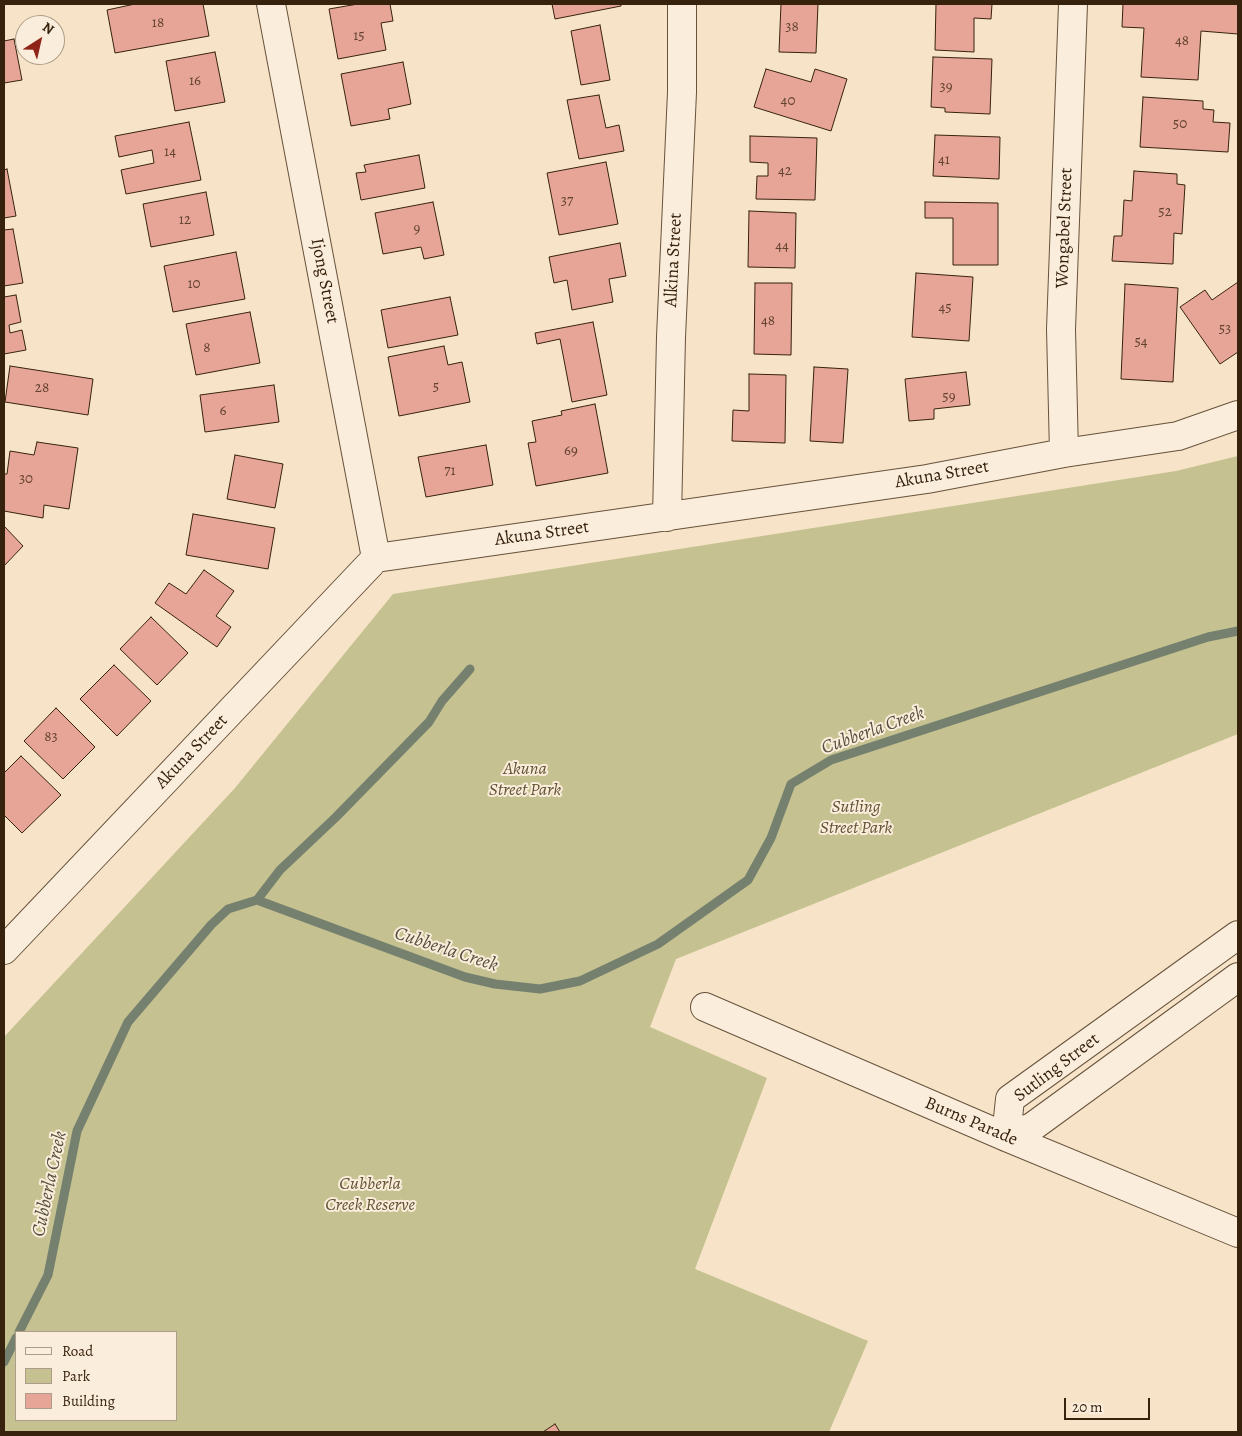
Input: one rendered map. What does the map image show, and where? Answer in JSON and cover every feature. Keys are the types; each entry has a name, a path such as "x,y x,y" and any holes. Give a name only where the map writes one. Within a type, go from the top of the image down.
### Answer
{"street":[{"name":"Ijong Street","path":"271,4 376,558"},
{"name":"Alkina Street","path":"667,517 671,337 682,92 682,4"},
{"name":"Wongabel Street","path":"1064,453 1061,329 1074,4"},
{"name":"Akuna Street","path":"4,950 376,558 926,479 1064,453 1178,436 1238,415"},
{"name":"Sutling Street","path":"1238,935 1010,1099 1006,1136 1032,1127 1238,977"},
{"name":"Burns Parade","path":"705,1007 1238,1234"}],"green space":[{"path":"1238,456 1238,734 676,959 650,1027 767,1078 695,1269 868,1341 829,1432 4,1432 4,1037 235,788 393,594 1176,471"}],"building":[{"path":"135,4 203,4 209,36 115,53 107,10"},
{"path":"358,4 390,4 393,21 381,23 386,50 338,59 329,9"},
{"path":"552,4 621,4 621,6 555,19"},
{"path":"781,4 818,4 816,53 779,52"},
{"path":"936,4 992,4 991,19 974,18 974,52 935,50"},
{"path":"1123,4 1238,4 1238,34 1201,31 1198,80 1141,77 1144,28 1122,27"},
{"path":"600,25 610,80 581,85 571,31"},
{"path":"14,39 15,65 19,65 22,80 4,83 4,41"},
{"path":"215,52 225,102 175,111 166,61"},
{"path":"933,57 992,59 990,114 945,112 945,108 931,107"},
{"path":"403,62 411,104 388,109 390,119 351,126 341,74"},
{"path":"766,69 811,82 815,69 847,79 831,131 754,107"},
{"path":"599,95 606,128 619,125 624,151 579,159 567,100"},
{"path":"1143,97 1203,101 1203,109 1214,110 1213,122 1230,123 1228,152 1140,147"},
{"path":"189,122 201,180 126,194 121,170 154,163 152,150 119,157 115,136"},
{"path":"935,135 1000,137 999,179 933,176"},
{"path":"750,136 817,138 815,200 756,199 757,176 768,176 768,163 750,162"},
{"path":"419,155 425,188 361,200 356,173 366,172 364,165"},
{"path":"606,162 618,224 559,235 547,173"},
{"path":"7,169 16,216 4,218 4,170"},
{"path":"1134,171 1177,174 1177,184 1185,185 1182,234 1174,233 1173,264 1112,261 1114,236 1122,236 1124,200 1132,201"},
{"path":"206,192 214,235 151,247 143,204"},
{"path":"433,202 444,255 424,259 421,247 383,254 375,213"},
{"path":"925,202 998,203 998,265 953,265 953,218 925,218"},
{"path":"749,211 796,213 795,268 748,267"},
{"path":"13,229 23,283 4,286 4,230"},
{"path":"620,243 626,276 609,279 613,302 572,310 567,280 554,283 549,257"},
{"path":"236,252 245,299 173,312 164,266"},
{"path":"916,273 973,277 969,341 912,337"},
{"path":"1238,282 1238,352 1220,364 1180,307 1205,290 1212,300"},
{"path":"755,283 792,283 791,355 754,354"},
{"path":"1125,284 1178,288 1173,382 1121,379"},
{"path":"16,295 21,322 9,325 10,333 22,330 26,350 4,354 4,297"},
{"path":"450,297 458,335 388,348 381,310"},
{"path":"250,312 260,363 196,375 186,324"},
{"path":"593,322 607,395 572,402 560,339 537,344 535,333"},
{"path":"444,346 448,365 462,362 470,402 399,416 388,357"},
{"path":"10,366 93,379 88,415 5,402"},
{"path":"814,367 848,369 843,443 810,441"},
{"path":"966,372 970,405 934,409 934,419 909,421 905,379"},
{"path":"749,374 786,375 785,443 732,441 733,410 749,411"},
{"path":"274,385 279,422 205,432 200,395"},
{"path":"595,404 608,473 536,486 528,443 536,442 532,421 562,415 561,411"},
{"path":"37,442 78,448 69,509 44,505 43,518 4,511 4,474 7,474 10,451 34,455"},
{"path":"486,445 493,485 426,497 418,457"},
{"path":"235,455 283,464 275,508 227,499"},
{"path":"193,514 275,528 268,569 186,555"},
{"path":"4,526 23,546 4,566"},
{"path":"204,570 234,591 216,616 231,627 217,647 155,603 169,583 186,594"},
{"path":"151,617 188,653 157,685 120,649"},
{"path":"114,665 151,701 117,736 80,699"},
{"path":"56,708 95,747 63,779 24,741"},
{"path":"21,756 61,795 22,833 4,815 4,773"},
{"path":"555,1424 560,1432 543,1432"}],"waterway":[{"name":"Cubberla Creek","path":"20,1331 48,1275 77,1131 128,1022 211,925 228,909 257,900 465,977 495,984 540,989 580,981 658,944 748,880 771,838 791,784 831,760 1208,637 1238,631"},
{"path":"257,900 280,870 336,817 429,722 442,701 470,669"},
{"name":"Cubberla Creek","path":"4,1362 15,1340"}],"park label":[{"name":"Akuna Street Park","path":"525,780"},
{"name":"Sutling Street Park","path":"856,818"},
{"name":"Cubberla Creek Reserve","path":"370,1195"}]}
